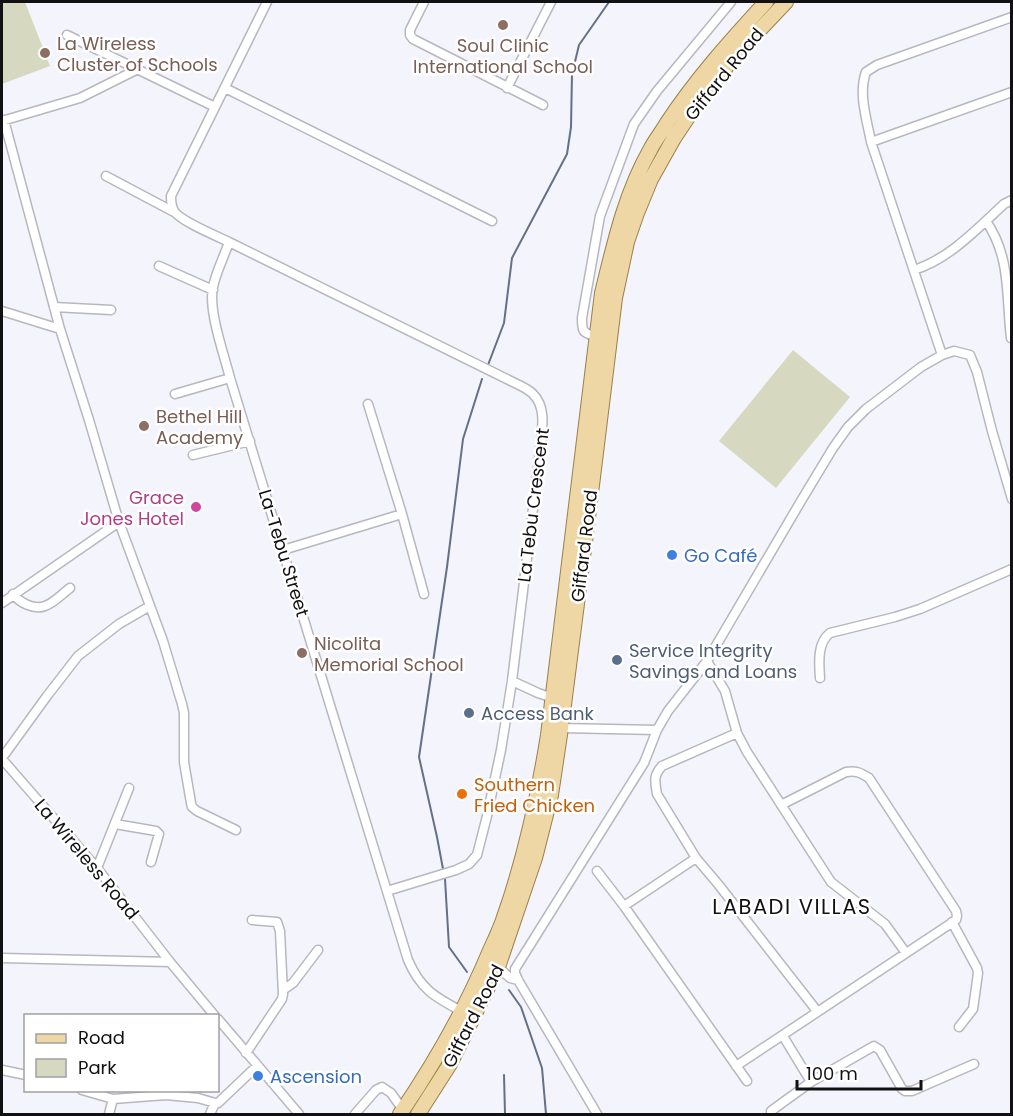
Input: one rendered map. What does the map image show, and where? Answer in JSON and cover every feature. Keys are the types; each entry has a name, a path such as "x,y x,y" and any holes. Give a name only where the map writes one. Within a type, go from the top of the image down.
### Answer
{"main road":[{"name":"Giffard Road","path":"401,1112 429,1071 463,1011 504,919 525,851 540,786 553,698 602,293 624,208 650,150 682,100 718,54 766,2"},
{"name":"Giffard Road","path":"418,1114 450,1064 498,967 535,858 551,795 615,298 627,242 651,179 674,138 696,105 735,56 786,2"}],"street":[{"path":"174,212 171,196 267,2"},
{"path":"424,2 410,30 413,39 543,105"},
{"path":"507,88 551,2"},
{"path":"596,337 584,332 582,318 600,216 634,124 657,91 731,2"},
{"path":"942,355 871,142 862,81 866,72 877,65 1011,16"},
{"path":"67,35 215,107"},
{"path":"138,69 80,98 3,121 60,329 119,522 163,641 184,713 184,762 192,807 236,830"},
{"path":"225,88 492,221"},
{"path":"871,142 1011,92"},
{"name":"La Tebu Crescent","path":"106,176 229,243 521,386 533,393 540,404 543,417 540,451 512,681 501,750 477,855 469,864 456,870 387,891"},
{"path":"914,270 924,267 953,250 1011,200"},
{"path":"986,221 999,244 1008,282 1011,338"},
{"name":"La-Tebu Street","path":"229,243 212,297 216,324 230,378 408,960 419,982 435,996 463,1011"},
{"path":"159,266 213,290"},
{"path":"54,307 111,310"},
{"path":"2,311 60,329"},
{"path":"596,1114 518,980 515,969 644,763 657,730 668,711 706,661 848,427 866,409 921,367 954,351 970,355 977,372 1011,499"},
{"path":"175,394 230,378"},
{"path":"368,404 424,594"},
{"path":"193,455 250,441"},
{"path":"284,550 402,514"},
{"path":"2,603 119,522"},
{"path":"820,678 819,655 824,637 830,633 920,609 1011,569"},
{"path":"14,594 17,599 29,606 45,606 69,588"},
{"path":"2,759 46,696 78,656 120,624 150,606"},
{"path":"706,661 725,691 737,733 747,752 831,882 885,924 906,953"},
{"path":"512,681 553,698"},
{"path":"561,728 657,730"},
{"path":"737,733 662,766 656,773 657,794 696,858 818,1011"},
{"name":"La Wireless Road","path":"2,759 97,868 213,1014"},
{"path":"736,1066 956,920 957,916 956,911 869,778 861,772 846,772 781,805"},
{"path":"97,868 129,788"},
{"path":"115,824 156,831 159,834 151,862"},
{"path":"624,906 696,858"},
{"path":"597,871 747,1081"},
{"path":"246,1053 282,999 283,990 280,931 277,922 252,920"},
{"path":"952,922 978,973 972,1009 959,1027"},
{"path":"283,990 293,983 318,950"},
{"path":"2,958 170,962"},
{"path":"498,967 510,978 518,980"},
{"name":"La Wireless Road","path":"219,1021 299,1114"},
{"path":"783,1036 811,1082"},
{"path":"771,1114 771,1111 811,1082 874,1046 880,1050 902,1089 906,1091 974,1064"},
{"path":"89,1092 113,1099 166,1095 198,1098 214,1104 221,1102 257,1066"},
{"path":"2,1070 24,1075"},
{"path":"355,1114 376,1090 382,1087 391,1093 401,1112"},
{"path":"109,1114 113,1099"},
{"path":"210,1114 214,1104"}],"green space":[{"path":"2,2 25,2 50,66 2,84"},
{"path":"793,350 850,397 776,488 719,441"}],"waterway":[{"path":"488,365 504,323 512,258 567,154 571,127 572,74 579,45 609,2"},
{"path":"443,869 419,757 463,439 482,379"},
{"path":"445,879 449,947 467,972"},
{"path":"509,990 521,1007 542,1068 546,1114"},
{"path":"504,1075 505,1114"}],"place":[{"name":"Soul Clinic International School","path":"503,25"},
{"name":"La Wireless Cluster of Schools","path":"45,53"},
{"name":"Bethel Hill Academy","path":"144,426"},
{"name":"Grace Jones Hotel","path":"196,507"},
{"name":"Go Café","path":"672,555"},
{"name":"Nicolita Memorial School","path":"302,653"},
{"name":"Service Integrity Savings and Loans","path":"617,660"},
{"name":"Access Bank","path":"469,713"},
{"name":"Southern Fried Chicken","path":"462,794"},
{"name":"Ascension","path":"258,1076"}],"district":[{"name":"LABADI VILLAS","path":"792,906"}]}
